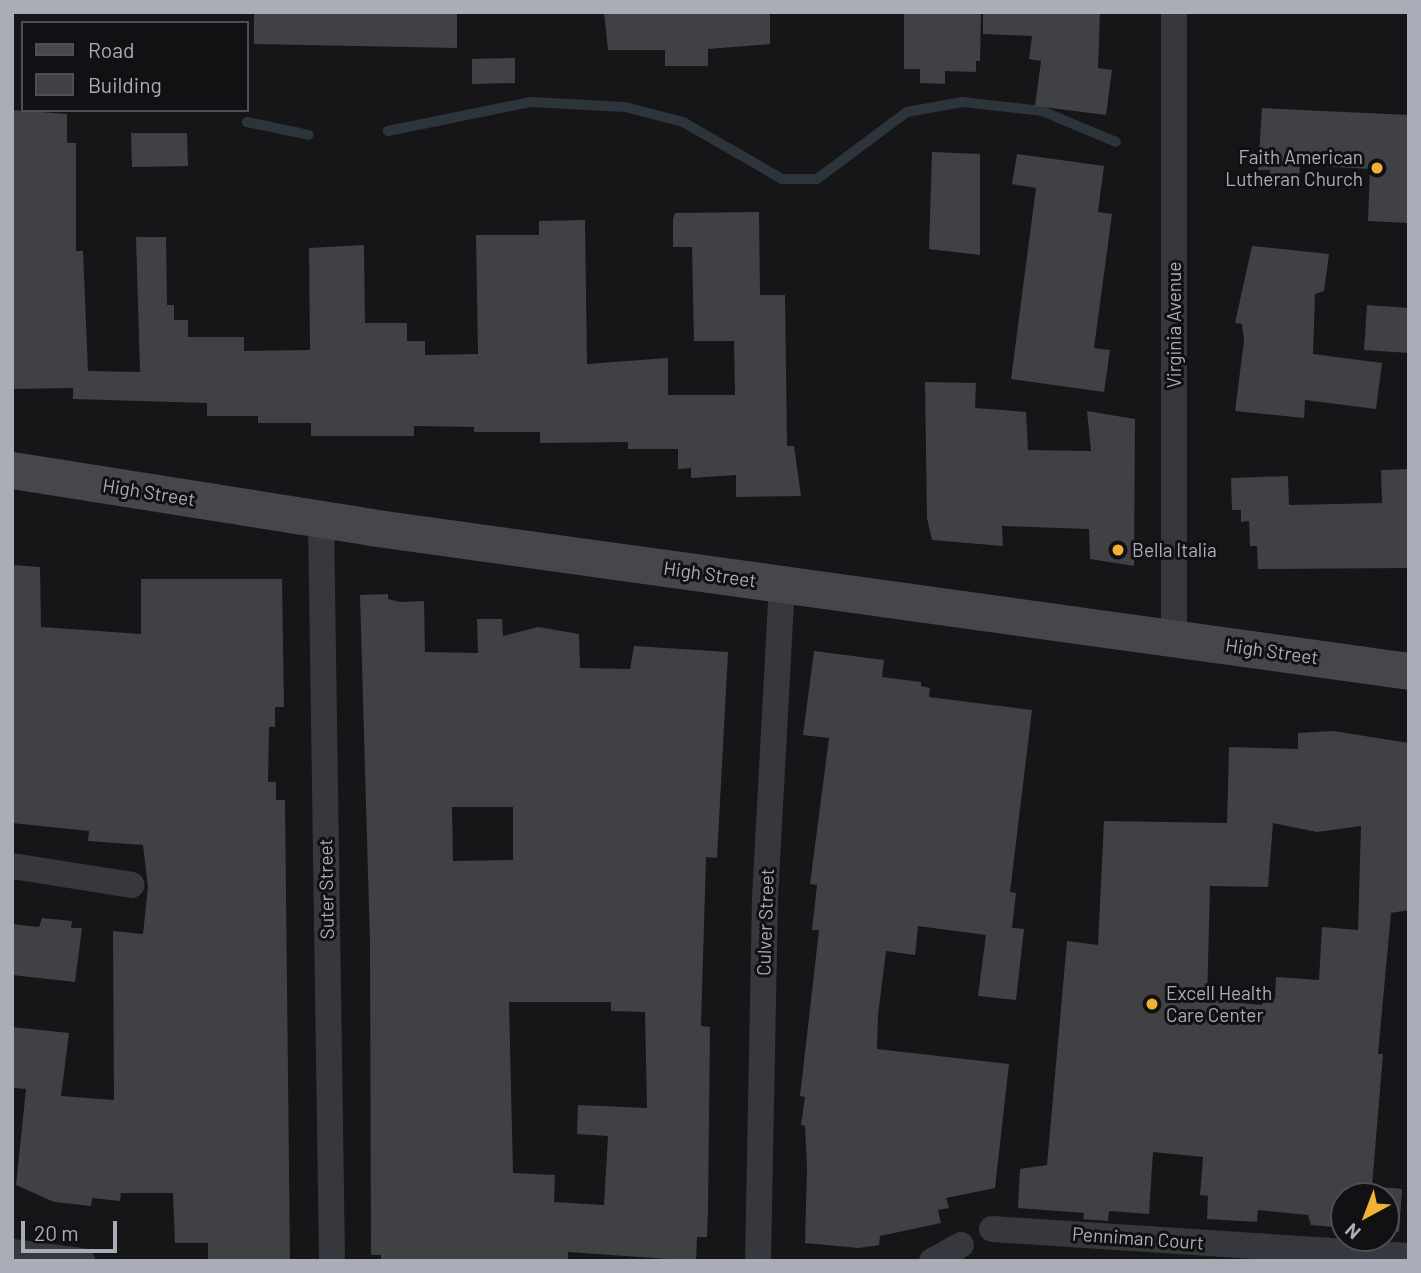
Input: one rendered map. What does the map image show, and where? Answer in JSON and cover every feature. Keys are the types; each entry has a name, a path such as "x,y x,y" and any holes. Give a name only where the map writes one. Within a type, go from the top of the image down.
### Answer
{"main road":[{"name":"High Street","path":"12,470 321,518 1409,671"}],"street":[{"name":"Virginia Avenue","path":"1174,12 1174,637"},
{"name":"Suter Street","path":"321,518 332,1261"},
{"name":"Culver Street","path":"758,1261 765,912 782,583"},
{"path":"12,866 132,886"},
{"name":"Penniman Court","path":"992,1229 1409,1256"},
{"path":"932,1261 961,1245"},
{"path":"12,1252 82,1261"}],"building":[{"path":"254,12 457,12 457,48 254,44"},
{"path":"604,12 770,12 770,44 708,49 708,66 665,66 665,50 608,50"},
{"path":"904,12 981,12 980,61 976,61 976,72 945,71 945,84 920,83 920,69 904,69"},
{"path":"983,12 1100,12 1098,68 1112,70 1106,115 1035,106 1041,61 1029,59 1032,36 983,34"},
{"path":"515,58 515,83 472,84 472,59"},
{"name":"Faith American Lutheran Church","path":"1262,108 1409,115 1409,223 1368,221 1370,169 1300,165 1299,179 1269,178 1270,170 1258,170"},
{"path":"12,110 67,114 67,143 76,143 76,251 83,251 88,371 140,372 136,237 166,237 167,305 174,305 174,320 188,320 188,337 244,337 244,351 310,350 309,248 364,245 365,323 407,323 407,341 425,341 425,355 478,354 476,235 539,235 539,221 585,220 587,364 668,358 668,395 735,395 734,341 694,341 692,247 673,247 673,219 675,213 759,212 760,295 785,295 787,446 794,446 801,496 736,497 736,475 691,478 691,468 678,469 678,449 628,449 628,442 540,443 540,432 474,432 474,427 414,426 414,436 311,436 311,423 258,423 258,416 207,416 207,403 73,399 73,388 12,389"},
{"path":"131,133 187,133 188,166 132,167"},
{"path":"932,152 980,154 980,255 929,249"},
{"path":"1017,154 1104,166 1098,212 1112,214 1094,348 1110,350 1104,392 1011,379 1036,188 1012,184"},
{"path":"1252,246 1329,254 1324,291 1315,294 1313,354 1382,363 1376,409 1305,400 1304,418 1235,411 1244,341 1242,324 1235,323"},
{"path":"1367,305 1409,308 1409,353 1364,350"},
{"path":"925,382 976,383 975,408 1026,412 1028,450 1091,451 1087,411 1135,419 1134,566 1090,559 1089,529 1002,526 1003,546 932,540 927,518"},
{"path":"1409,469 1409,568 1258,569 1257,546 1250,546 1249,521 1241,522 1241,510 1232,510 1231,478 1288,476 1289,505 1382,503 1381,470"},
{"path":"12,565 40,567 41,627 141,634 141,579 282,579 284,707 275,707 275,727 269,727 268,782 276,782 276,800 285,800 290,1261 208,1261 208,1243 175,1243 173,1193 121,1193 120,1201 92,1198 91,1206 54,1202 16,1185 26,1089 14,1088 12,1027 69,1033 61,1096 114,1100 113,931 143,934 148,887 143,845 88,841 89,831 12,823"},
{"path":"388,594 388,599 400,602 424,601 425,652 478,653 477,619 502,619 503,636 538,627 579,634 580,668 630,669 634,646 728,652 717,858 706,857 701,1026 710,1027 708,1210 707,1237 697,1237 696,1261 568,1252 568,1261 381,1261 381,1255 371,1255 370,943 360,595","holes":["452,807 513,807 513,860 453,861","509,1002 611,1002 611,1011 645,1012 647,1108 578,1105 577,1134 608,1136 604,1205 554,1202 555,1175 513,1173"]},
{"path":"814,651 884,660 882,677 921,682 921,686 930,688 929,697 1032,710 1010,892 1016,893 1012,928 1024,929 1016,1000 978,996 986,935 918,926 915,955 886,951 878,1015 877,1049 1009,1064 995,1188 946,1198 949,1208 938,1210 941,1223 880,1236 879,1245 859,1248 805,1243 807,1168 805,1126 801,1125 805,1097 800,1096 819,930 812,930 817,885 810,884 829,738 803,735"},
{"path":"1333,731 1409,743 1409,910 1391,913 1378,1054 1383,1054 1372,1182 1330,1182 1330,1227 1311,1225 1308,1215 1258,1210 1257,1222 1207,1219 1208,1196 1200,1195 1203,1157 1153,1152 1149,1214 1109,1211 1108,1221 1083,1219 1084,1213 1018,1208 1020,1169 1047,1165 1067,941 1098,945 1104,821 1227,823 1229,747 1298,749 1298,733","holes":["1273,823 1317,832 1361,826 1358,930 1322,927 1319,980 1276,977 1275,999 1263,999 1262,1005 1207,1000 1210,886 1268,887"]},
{"path":"42,918 72,921 71,928 82,928 75,982 12,975 12,924 39,927"}],"waterway":[{"path":"388,131 531,102 625,107 683,122 782,179 817,179 907,112 962,102 1042,111 1116,142"},
{"path":"247,122 309,135"}],"place":[{"name":"Faith American Lutheran Church","path":"1377,168"},
{"name":"Bella Italia","path":"1118,550"},
{"name":"Excell Health Care Center","path":"1152,1004"}]}
